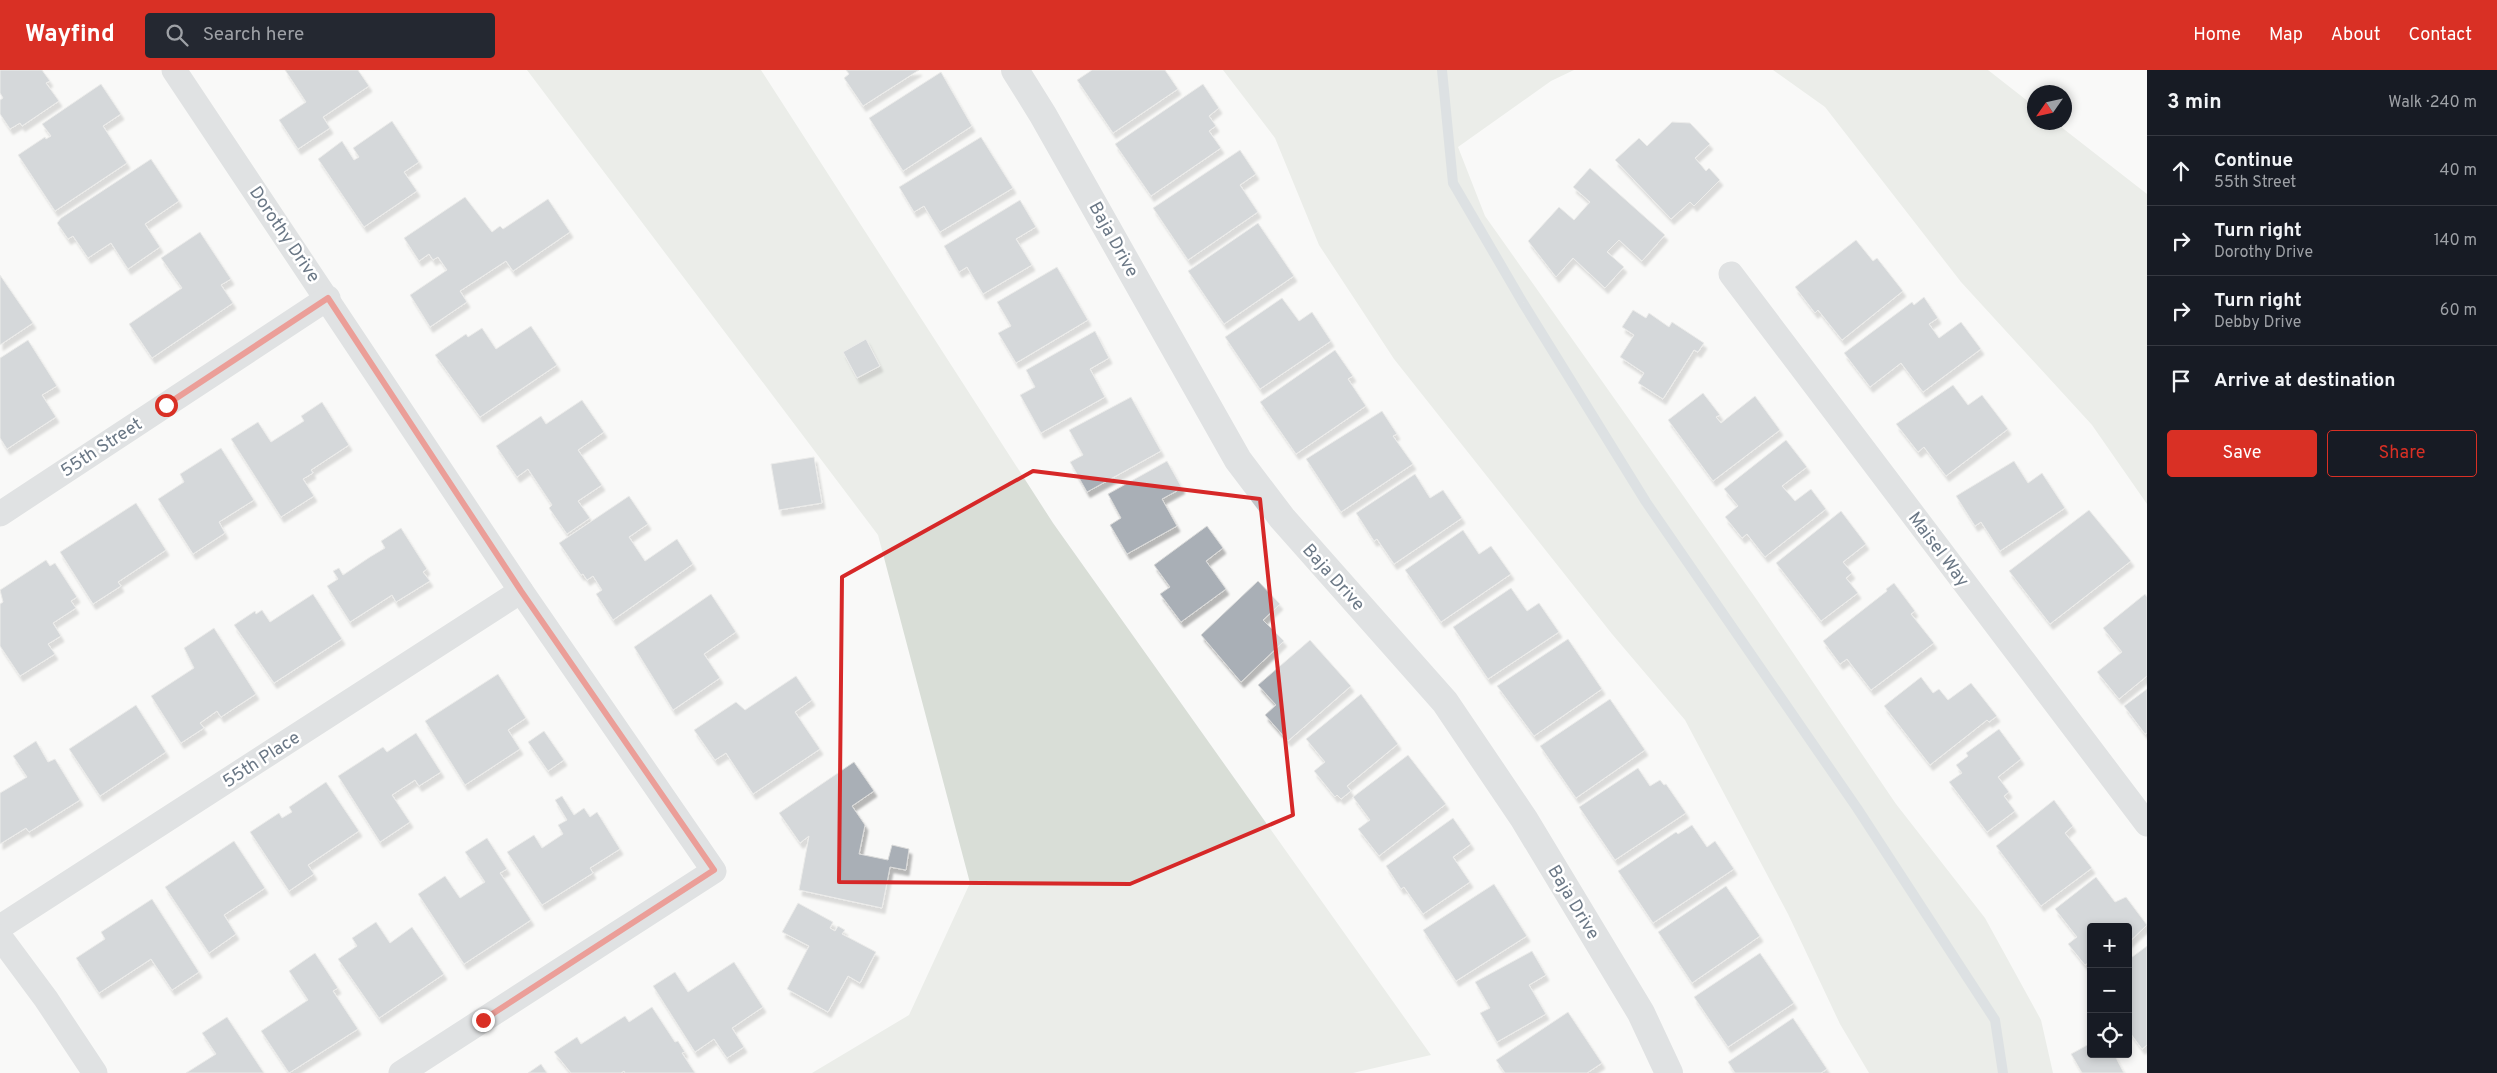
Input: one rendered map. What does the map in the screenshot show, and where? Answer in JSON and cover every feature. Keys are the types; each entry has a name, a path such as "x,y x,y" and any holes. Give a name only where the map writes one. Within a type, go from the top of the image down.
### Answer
{"street":[{"name":"Dorothy Drive","path":"174,70 328,298 521,591 714,870 401,1073"},
{"name":"Baja Drive","path":"1015,70 1043,114 1238,460 1282,518 1445,702 1524,819 1641,1013 1669,1073"},
{"name":"Maisel Way","path":"1731,274 2147,824"},
{"name":"55th Street","path":"0,514 328,298"},
{"name":"55th Place","path":"0,927 521,591"},
{"path":"0,937 46,998 95,1073"}],"highlighted area":[{"path":"1033,471 1260,499 1293,815 1130,884 839,882 842,577"}],"shaded area":[{"path":"527,70 761,70 1053,523 1431,1055 1353,1073 812,1073 909,1015 970,883 878,535"},
{"path":"1223,70 1574,70 1551,81 1458,147 1485,216 1757,600 1896,804 1985,918 2041,1020 2053,1073 1869,1073 1840,1024 1788,914 1685,720 1612,634 1394,359 1319,245 1275,138"},
{"path":"1773,70 1988,70 2027,101 2027,130 2065,130 2147,194 2147,504 2092,425 1961,282 1825,107"}],"building":[{"path":"0,70 42,70 50,81 46,83 59,101 22,126 20,123 10,129 0,114 0,100 3,98 0,93"},
{"path":"285,70 358,70 369,86 323,117 330,128 298,149 279,120 306,102"},
{"path":"846,70 919,70 863,106 844,78 849,74"},
{"path":"1092,70 1165,70 1178,89 1113,133 1077,80"},
{"path":"941,72 972,126 903,171 869,118"},
{"path":"101,84 121,114 103,126 127,163 55,211 18,155 45,137 46,139 51,136 42,124"},
{"path":"1203,84 1219,108 1209,116 1216,126 1209,131 1221,148 1151,196 1115,144"},
{"path":"392,121 419,162 404,172 417,191 364,227 318,159 342,141 354,160 359,157 353,148"},
{"path":"1672,122 1690,123 1710,144 1695,158 1706,171 1709,168 1720,180 1694,206 1690,202 1671,219 1615,160 1639,138 1647,146"},
{"path":"981,137 1013,188 940,232 924,206 914,212 899,187"},
{"path":"1240,150 1256,174 1240,185 1258,212 1188,260 1153,208"},
{"path":"151,159 179,201 145,224 160,247 128,269 111,243 88,258 73,236 68,239 57,223 61,218"},
{"path":"1590,168 1665,235 1642,261 1619,240 1607,252 1624,267 1605,288 1573,258 1556,277 1528,241 1559,207 1574,220 1590,202 1573,187"},
{"path":"465,197 492,232 500,226 503,229 548,199 570,232 513,271 506,261 460,291 467,302 430,327 410,295 447,270 438,257 433,260 429,254 419,261 404,238"},
{"path":"1020,200 1036,227 1016,239 1032,265 983,294 967,267 959,272 944,246"},
{"path":"1258,223 1294,276 1224,324 1188,271"},
{"path":"200,232 231,279 221,285 233,303 152,358 129,324 182,288 161,258"},
{"path":"1856,240 1873,261 1877,258 1903,291 1842,340 1818,310 1815,313 1795,287"},
{"path":"1057,267 1088,320 1016,363 998,333 1011,326 997,302"},
{"path":"0,275 33,323 0,345"},
{"path":"1924,297 1938,318 1929,324 1939,338 1961,322 1981,349 1923,392 1901,363 1870,387 1844,353 1912,302 1914,305"},
{"path":"1282,298 1299,321 1312,312 1331,341 1260,389 1225,337"},
{"path":"1633,310 1646,318 1649,313 1669,327 1672,322 1704,343 1698,352 1694,350 1663,399 1638,383 1644,373 1620,357 1634,335 1622,327"},
{"path":"531,326 557,365 480,417 435,355 466,334 468,337 482,328 496,349"},
{"path":"1095,331 1109,358 1090,369 1105,397 1041,433 1020,395 1035,387 1026,370"},
{"path":"866,339 880,366 857,378 843,352"},
{"path":"28,340 57,386 42,395 56,417 7,449 0,438 0,358"},
{"path":"1335,350 1353,376 1348,379 1366,406 1296,454 1260,402"},
{"path":"1953,385 1968,405 1982,395 2008,429 1946,476 1924,447 1918,452 1896,424"},
{"path":"1703,393 1720,415 1716,417 1721,423 1755,396 1780,430 1713,481 1668,420"},
{"path":"1131,397 1161,451 1087,492 1070,462 1083,455 1069,430"},
{"path":"582,400 604,432 578,450 602,485 578,501 590,518 567,534 549,508 552,505 528,469 517,477 496,446 541,416 546,424"},
{"path":"322,402 349,445 311,470 313,473 303,479 314,496 281,517 231,439 258,422 271,442 304,421 301,416"},
{"path":"1382,411 1397,434 1393,436 1413,464 1341,512 1306,459"},
{"path":"1786,440 1807,467 1782,486 1795,501 1811,489 1826,509 1765,557 1747,534 1742,538 1725,517 1738,506 1724,489"},
{"path":"221,448 254,500 219,522 225,533 193,554 158,499 184,482 180,474"},
{"path":"814,457 822,503 779,510 771,464"},
{"path":"1167,461 1182,488 1162,499 1177,526 1127,554 1110,525 1121,518 1108,494"},
{"path":"2014,461 2028,483 2042,473 2065,508 2000,551 1981,522 1975,526 1956,496"},
{"path":"1415,474 1430,498 1443,490 1462,518 1394,564 1377,539 1374,541 1356,513"},
{"path":"629,496 648,524 629,537 645,561 677,539 693,564 613,620 596,594 602,590 593,576 587,580 583,574 581,575 559,543"},
{"path":"136,503 166,550 118,582 121,586 93,604 60,552"},
{"path":"2089,510 2131,561 2050,624 2009,571"},
{"path":"1841,511 1866,544 1843,562 1852,573 1846,578 1858,593 1821,621 1776,563"},
{"path":"1207,526 1223,548 1206,561 1226,589 1181,622 1160,594 1170,587 1154,565"},
{"path":"401,528 427,569 423,572 430,581 396,602 392,595 350,622 327,586 338,579 333,571 339,568 343,575 385,548 381,541"},
{"path":"1463,530 1479,554 1491,546 1511,574 1441,622 1405,570"},
{"path":"46,560 50,566 55,563 77,597 71,601 76,608 53,623 61,636 48,644 55,654 20,676 0,646 0,604 3,602 0,590"},
{"path":"1258,581 1280,604 1263,620 1284,641 1241,682 1201,635"},
{"path":"1894,583 1915,611 1911,614 1934,643 1871,690 1847,659 1840,664 1823,641 1887,591 1886,589"},
{"path":"1511,588 1527,611 1539,603 1559,632 1488,679 1453,627"},
{"path":"313,594 342,639 274,683 234,625 255,611 256,614 262,610 270,622"},
{"path":"711,594 736,632 704,654 720,678 673,710 634,647"},
{"path":"2145,594 2147,597 2147,676 2119,699 2097,672 2122,652 2103,628"},
{"path":"214,628 256,694 221,717 217,711 200,723 204,728 181,743 151,696 194,668 184,648"},
{"path":"1568,639 1602,689 1534,736 1497,686"},
{"path":"1310,640 1351,686 1288,741 1265,715 1276,705 1258,685"},
{"path":"498,674 526,718 508,730 520,749 465,785 425,721"},
{"path":"796,676 812,700 795,712 820,749 753,794 726,753 715,760 694,730 736,702 745,710"},
{"path":"1921,677 1933,693 1939,689 1948,700 1971,683 1997,716 1989,722 1987,720 1930,765 1884,706"},
{"path":"2147,689 2147,733 2145,734 2124,706"},
{"path":"1361,694 1398,744 1347,786 1351,791 1341,799 1337,795 1335,797 1314,771 1325,762 1306,739"},
{"path":"1610,699 1645,750 1576,798 1540,746"},
{"path":"136,705 166,752 100,796 69,749"},
{"path":"1999,729 2021,759 1998,777 2009,792 2004,796 2015,811 1987,832 1949,782 1962,773 1956,765 1968,756 1966,753"},
{"path":"544,731 564,760 548,771 528,742"},
{"path":"416,733 441,772 419,786 415,780 392,795 410,822 380,842 338,776 383,747 387,752"},
{"path":"36,741 48,762 55,759 80,800 29,832 26,828 0,844 0,793 27,777 13,756"},
{"path":"1408,755 1446,804 1379,856 1358,829 1370,820 1353,797"},
{"path":"854,762 874,791 852,806 865,825 859,854 888,860 892,845 909,849 906,870 890,867 882,908 799,890 809,836 800,843 779,813"},
{"path":"1638,768 1650,786 1660,780 1664,785 1666,784 1686,813 1615,860 1579,807"},
{"path":"326,782 359,831 308,865 314,874 289,891 250,832 279,813 282,818 292,812 289,807"},
{"path":"562,796 574,815 584,808 590,817 597,812 620,849 590,868 593,873 542,905 507,852 534,835 542,848 563,834 558,825 567,820 555,800"},
{"path":"2054,800 2073,826 2065,833 2092,868 2041,906 1996,846"},
{"path":"1453,818 1471,844 1453,857 1470,882 1423,914 1404,887 1401,889 1386,866"},
{"path":"1692,825 1707,847 1715,841 1734,869 1653,923 1618,871 1676,832 1678,834"},
{"path":"487,838 507,869 500,873 531,920 464,964 418,894 445,876 460,898 485,882 465,852"},
{"path":"234,841 265,888 224,915 236,934 209,953 165,887"},
{"path":"2096,877 2115,902 2126,897 2147,925 2132,939 2132,923 2087,923 2087,964 2085,965 2068,944 2077,937 2055,909"},
{"path":"1494,884 1527,936 1456,981 1423,930"},
{"path":"1726,886 1760,936 1692,983 1658,932"},
{"path":"152,899 199,972 172,990 151,959 99,993 76,958 105,939 101,932"},
{"path":"798,903 833,922 830,928 835,931 838,926 845,930 842,934 876,952 860,983 848,976 828,1012 787,989 809,946 782,932"},
{"path":"376,922 390,943 412,927 444,974 379,1018 338,959 357,946 352,938"},
{"path":"2147,946 2147,1045 2142,1049 2132,1035 2132,957"},
{"path":"1532,951 1546,975 1529,985 1546,1014 1497,1042 1480,1013 1490,1008 1475,982"},
{"path":"315,953 338,988 333,991 358,1029 289,1073 261,1031 308,1000 289,971"},
{"path":"1760,953 1794,1003 1728,1047 1694,997"},
{"path":"734,962 763,1007 732,1028 744,1047 727,1058 714,1039 695,1052 653,986 675,972 688,992"},
{"path":"652,1007 675,1042 678,1041 685,1052 682,1053 695,1073 625,1073 624,1071 621,1073 571,1073 554,1052 577,1037 581,1044 625,1016 629,1022"},
{"path":"1568,1012 1602,1063 1587,1073 1505,1073 1496,1060"},
{"path":"227,1017 264,1073 186,1073 216,1054 202,1033"},
{"path":"1793,1018 1827,1069 1821,1073 1735,1073 1728,1062"},
{"path":"2087,1045 2087,1058 2116,1058 2124,1073 2082,1073 2071,1054"},
{"path":"541,1064 547,1073 528,1073"}],"waterway":[{"path":"1442,70 1453,183 1523,303 1646,502 1857,808 1995,1020 2003,1073"}],"route":[{"path":"166,405 328,298 521,591 714,870 483,1020"}]}
